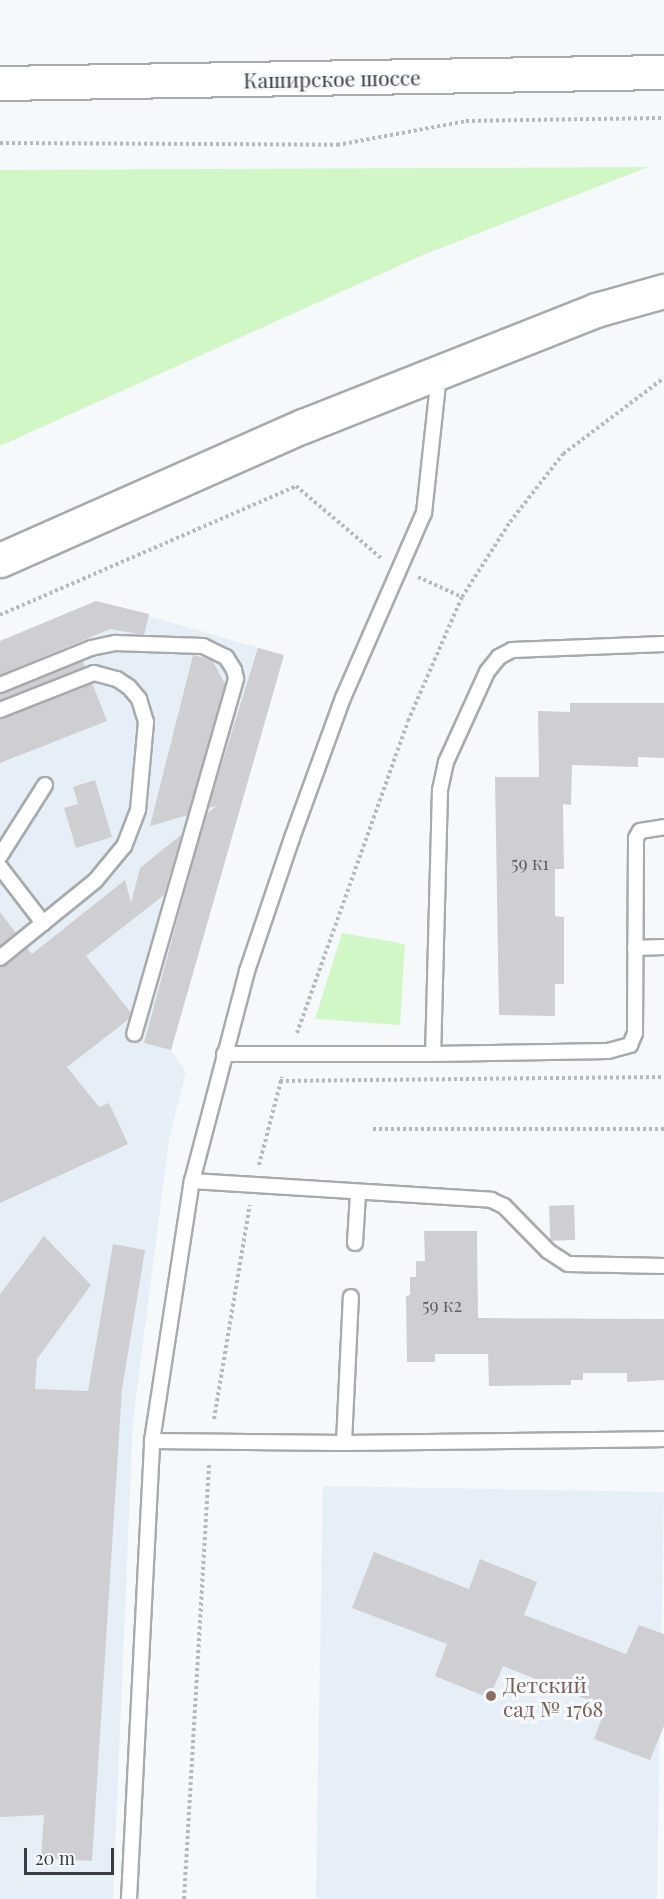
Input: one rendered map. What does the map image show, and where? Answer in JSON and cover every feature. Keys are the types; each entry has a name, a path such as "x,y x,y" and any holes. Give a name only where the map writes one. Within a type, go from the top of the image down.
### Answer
{"main road":[{"name":"Каширское шоссе","path":"0,83 664,72"},
{"path":"0,560 303,426 596,310 664,291"}],"lane":[{"path":"129,1899 152,1440 192,1181 224,1054 292,838 343,698 398,567 424,513 439,374"},
{"path":"0,685 91,648 115,643 203,646 218,651 234,670 236,679 134,1034"},
{"path":"433,1054 440,790 446,762 487,672 499,657 512,650 664,644"},
{"path":"0,710 94,673 117,679 129,687 144,711 138,810 128,838 113,863 0,958"},
{"path":"0,856 45,785"},
{"path":"224,1054 288,1056 623,1049 633,1041 635,1033 636,838 640,831 664,827"},
{"path":"0,867 43,924"},
{"path":"635,948 664,947"},
{"path":"192,1181 358,1194 491,1200 504,1206 548,1251 568,1263 664,1266"},
{"path":"355,1243 358,1194"},
{"path":"344,1443 351,1298"},
{"path":"152,1440 344,1443 664,1439"}],"path":[{"path":"0,143 337,145 466,121 664,118"},
{"path":"183,1899 211,1441 254,1186 280,1081 408,721 462,597 510,522 563,454 664,378"},
{"path":"0,615 296,486 383,560 462,597"},
{"path":"280,1081 664,1077"},
{"path":"373,1129 664,1129"}],"shaded area":[{"path":"96,601 284,655 171,1050 186,1072 169,1139 133,1421 113,1899 0,1899 0,641"},
{"name":"Детский сад № 1768","path":"323,1486 664,1492 657,1899 316,1899"}],"green space":[{"path":"648,167 423,255 0,446 0,170"},
{"path":"342,933 405,944 400,1025 315,1019"}],"building":[{"path":"96,601 149,614 144,635 110,629 0,675 0,641"},
{"path":"258,648 284,655 171,1050 144,1043 206,814 217,806 208,808"},
{"path":"193,655 212,660 225,684 188,815 150,826"},
{"path":"83,661 85,667 0,700 0,694"},
{"path":"92,683 107,721 0,763 0,719"},
{"path":"570,703 664,703 664,758 638,757 638,767 572,765 571,805 563,804 564,869 555,869 555,916 564,917 564,984 555,984 555,1016 499,1015 495,777 539,777 538,711 570,712"},
{"path":"95,780 112,837 76,848 64,808 78,804 73,787"},
{"path":"182,834 164,895 86,956 131,1013 129,1019 67,1067 99,1107 109,1103 128,1144 0,1203 0,967 27,948 32,954 125,880 131,903 140,868"},
{"path":"0,912 16,933 0,946"},
{"path":"574,1205 575,1240 550,1241 549,1206"},
{"path":"424,1231 477,1231 478,1318 664,1319 664,1380 627,1382 627,1373 583,1373 583,1380 571,1380 571,1385 489,1386 488,1354 435,1354 435,1362 407,1362 406,1296 410,1295 410,1277 416,1277 416,1261 425,1261"},
{"path":"44,1236 91,1285 37,1359 35,1389 88,1391 113,1244 145,1250 122,1389 92,1861 41,1858 44,1815 0,1817 0,1294"},
{"path":"374,1552 469,1589 480,1559 537,1582 524,1615 626,1654 639,1625 664,1634 664,1726 650,1760 594,1739 606,1707 503,1666 489,1698 435,1676 447,1644 352,1608"}],"place":[{"name":"Детский сад № 1768","path":"491,1696"}]}
